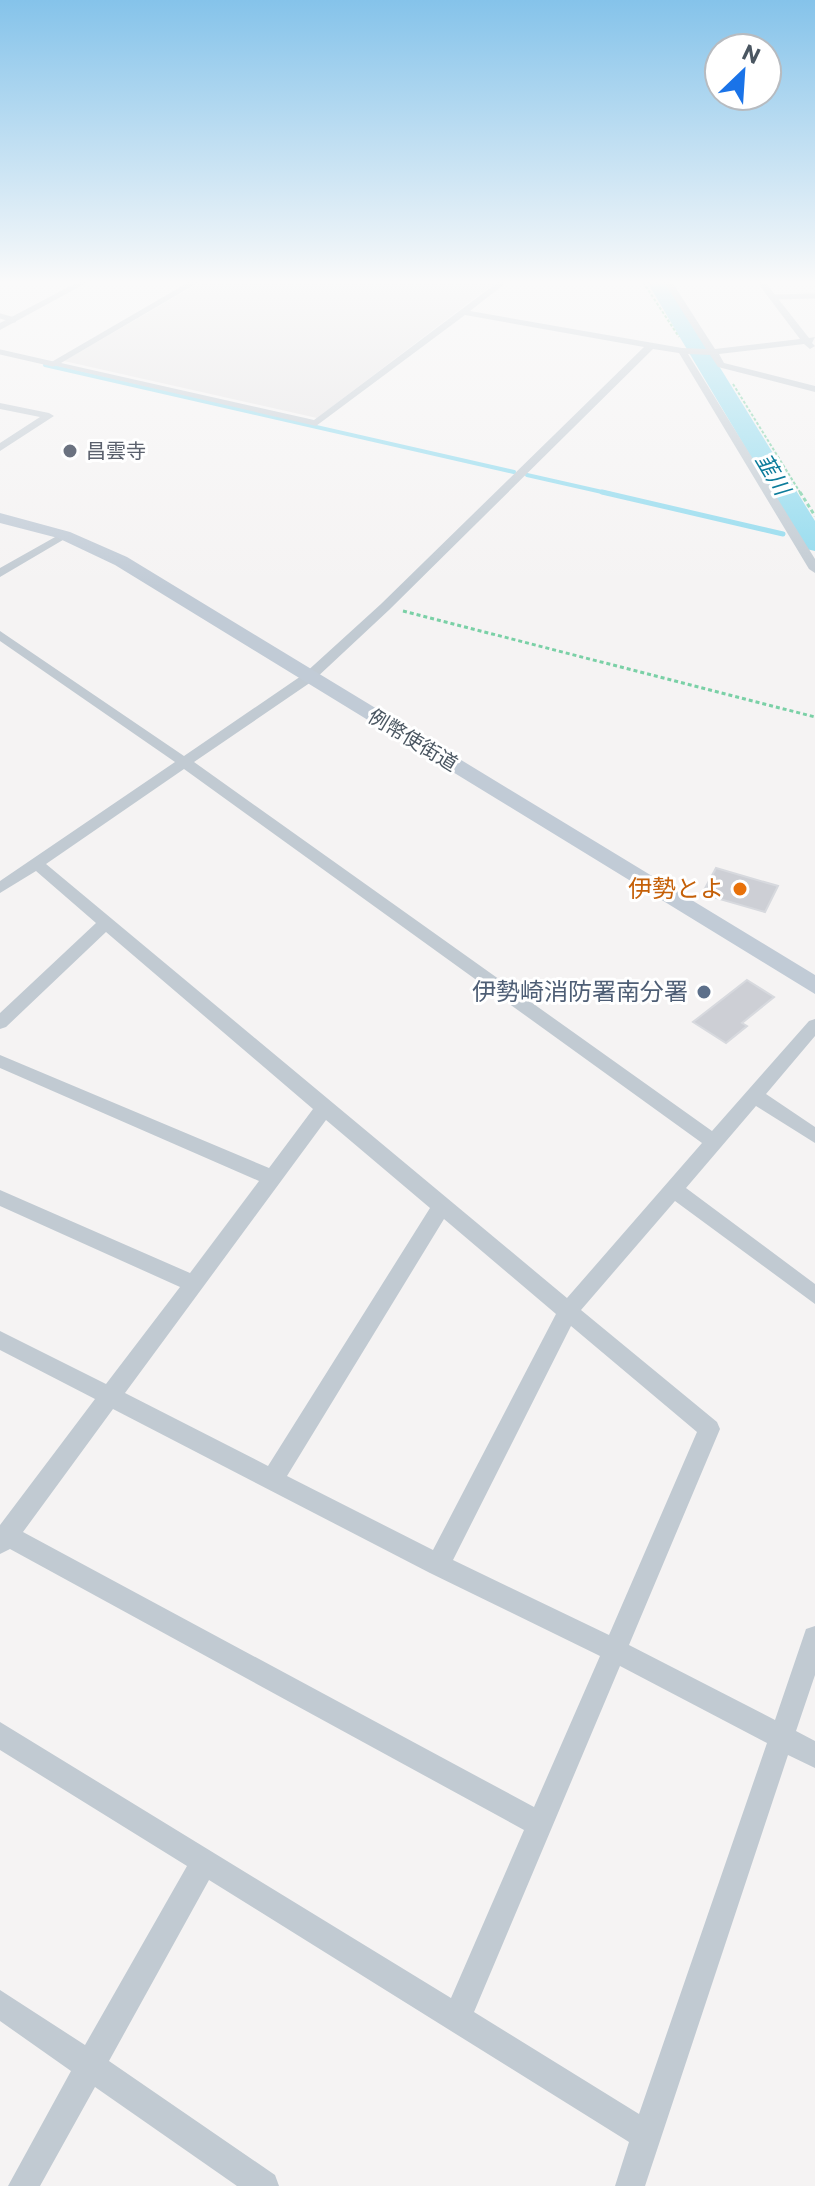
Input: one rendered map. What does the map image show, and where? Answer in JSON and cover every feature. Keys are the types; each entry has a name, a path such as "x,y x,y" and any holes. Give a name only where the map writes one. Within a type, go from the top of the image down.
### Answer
{"main road":[{"name":"例幣使街道","path":"0,518 64,535 121,561 815,986"}],"street":[{"path":"142,384 316,423 368,384"},
{"path":"0,888 309,677 385,607 611,384"},
{"path":"703,384 815,569"},
{"path":"795,384 815,389"},
{"path":"0,406 49,416 0,448"},
{"path":"0,573 64,535"},
{"path":"0,635 184,762 714,1142"},
{"path":"37,864 709,1429 457,2019"},
{"path":"0,1023 107,922"},
{"path":"438,1565 568,1311 815,1025"},
{"path":"0,1061 272,1178"},
{"path":"755,1096 815,1136"},
{"path":"324,1108 3,1540 541,1825"},
{"path":"672,1188 815,1295"},
{"path":"0,1198 192,1283"},
{"path":"273,1479 442,1205"},
{"path":"0,1340 815,1755"},
{"path":"630,2186 779,1737 815,1638"},
{"path":"0,1735 647,2136"},
{"path":"23,2186 204,1862"},
{"path":"0,2004 264,2186"}],"path":[{"path":"733,384 815,516"},
{"path":"385,607 815,717"}],"shaded area":[{"path":"166,384 362,384 317,418"}],"building":[{"path":"716,868 778,886 765,912 702,894"},
{"path":"747,980 774,997 742,1023 747,1026 726,1043 693,1022"}],"waterway":[{"path":"128,384 514,472"},
{"name":"韮川","path":"719,384 815,543"},
{"path":"527,475 611,494"},
{"path":"602,492 783,534"},
{"name":"韮川","path":"801,535 811,536"}],"place":[{"name":"昌雲寺","path":"70,451"},
{"name":"伊勢とよ","path":"740,889"},
{"name":"伊勢崎消防署南分署","path":"704,992"}]}
